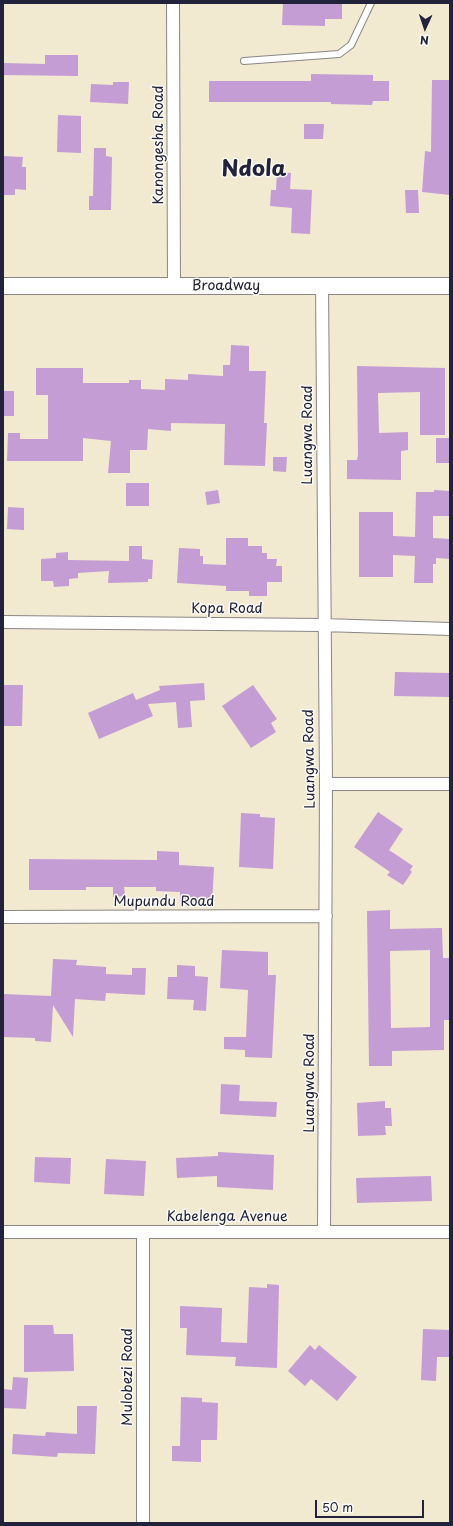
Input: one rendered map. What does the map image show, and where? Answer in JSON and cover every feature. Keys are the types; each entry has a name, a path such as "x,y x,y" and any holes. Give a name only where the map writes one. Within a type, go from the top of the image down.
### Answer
{"main road":[{"name":"Broadway","path":"3,286 450,286"}],"street":[{"name":"Kanongesha Road","path":"174,3 174,286"},
{"name":"Luangwa Road","path":"322,285 323,625 326,784 324,1232"},
{"name":"Kopa Road","path":"3,622 323,625 450,629"},
{"path":"326,784 450,784"},
{"name":"Mupundu Road","path":"3,917 326,916"},
{"name":"Kabelenga Avenue","path":"3,1232 450,1232"},
{"name":"Mulobezi Road","path":"143,1232 143,1523"}],"lane":[{"path":"244,61 339,54 351,45 371,3"}],"building":[{"path":"283,3 342,3 342,19 325,19 325,26 282,25"},
{"path":"45,55 78,55 78,76 3,75 3,63 45,64"},
{"path":"311,74 373,75 373,81 389,81 389,101 373,101 372,105 331,104 331,102 209,102 209,81 311,81"},
{"path":"432,80 450,80 450,195 422,192 425,151 431,152"},
{"path":"113,82 129,82 128,104 90,102 91,84 113,85"},
{"path":"58,115 81,116 81,153 57,152"},
{"path":"304,124 324,124 323,139 304,139"},
{"path":"94,148 106,148 106,156 112,157 111,210 89,210 89,196 93,196"},
{"path":"3,156 23,157 22,167 26,167 26,190 15,189 15,195 3,195"},
{"path":"277,172 291,173 290,189 312,190 310,234 291,233 292,208 270,206 271,190 276,190"},
{"path":"405,190 418,190 419,213 406,213"},
{"path":"231,345 249,346 249,371 266,371 264,423 267,423 265,466 224,465 225,424 171,423 171,431 148,429 147,450 130,450 130,473 108,473 111,441 83,438 83,461 7,461 8,433 20,433 20,439 48,439 48,395 36,395 36,368 83,368 83,383 129,383 129,380 141,380 141,389 165,390 165,379 188,380 188,374 223,376 223,365 230,365"},
{"path":"357,366 445,368 445,435 420,435 420,392 378,393 379,433 408,432 408,450 401,451 401,480 347,479 347,460 357,460 358,455"},
{"path":"3,391 14,391 14,416 3,416"},
{"path":"436,438 450,438 450,463 436,463"},
{"path":"273,457 287,457 286,472 273,471"},
{"path":"126,483 149,483 149,506 126,506"},
{"path":"218,490 220,503 207,505 205,492"},
{"path":"434,490 450,491 450,516 433,516 433,538 450,539 450,559 436,558 436,564 433,564 433,583 414,583 415,556 393,555 393,577 359,577 359,512 393,512 393,536 415,537 416,492 434,492"},
{"path":"8,507 24,508 24,530 7,529"},
{"path":"226,538 248,538 248,546 262,546 262,553 267,553 267,559 277,559 276,566 282,566 282,582 267,582 267,596 249,596 249,591 226,591 226,586 177,583 179,548 200,549 200,556 203,556 203,564 226,565"},
{"path":"129,546 142,546 142,559 153,560 152,579 148,579 148,582 108,583 109,571 78,573 78,578 69,579 69,586 54,587 53,581 41,581 41,559 56,558 56,553 68,552 68,560 129,561"},
{"path":"395,672 450,673 450,697 394,696"},
{"path":"204,683 205,700 190,701 192,727 178,728 176,702 148,704 153,716 99,739 88,713 133,693 136,700 160,690 159,686"},
{"path":"3,685 23,685 22,726 3,726"},
{"path":"253,685 277,719 271,723 276,732 251,748 222,706"},
{"path":"378,812 403,829 389,850 413,866 410,870 412,872 403,885 387,875 390,872 354,847"},
{"path":"241,813 260,814 260,817 275,818 273,869 239,867"},
{"path":"157,851 179,852 179,865 214,867 212,906 180,904 180,892 156,891 156,887 124,887 125,896 113,897 113,887 86,887 86,890 29,890 29,859 157,860"},
{"path":"390,910 390,929 442,928 443,958 450,958 450,1020 444,1020 444,1050 392,1051 392,1066 369,1066 367,911","holes":["430,950 430,1027 391,1028 390,951"]},
{"path":"222,950 268,952 268,975 276,975 272,1058 245,1057 245,1050 224,1049 224,1037 246,1037 248,990 220,988"},
{"path":"53,959 77,960 76,965 106,967 106,974 132,975 132,968 146,968 145,995 106,993 105,1001 75,999 73,1037 53,1005 51,1042 35,1041 35,1038 3,1037 3,994 51,996"},
{"path":"177,965 195,966 195,976 208,977 206,1011 193,1010 194,1000 167,999 168,977 177,977"},
{"path":"221,1084 240,1085 239,1101 277,1102 276,1117 220,1114"},
{"path":"385,1101 385,1108 391,1108 392,1126 385,1126 386,1135 358,1136 357,1103"},
{"path":"218,1152 274,1155 273,1190 217,1187 217,1176 177,1178 176,1158 218,1156"},
{"path":"35,1157 71,1158 70,1184 34,1182"},
{"path":"106,1159 146,1161 144,1196 104,1194"},
{"path":"431,1176 432,1201 357,1203 356,1178"},
{"path":"267,1284 279,1285 277,1368 235,1366 236,1357 186,1355 187,1328 180,1328 180,1306 222,1308 221,1342 247,1343 249,1287 267,1288"},
{"path":"24,1325 53,1325 54,1334 73,1334 74,1371 24,1372"},
{"path":"423,1329 450,1330 450,1357 437,1357 436,1381 421,1380"},
{"path":"310,1345 315,1350 319,1345 357,1377 337,1401 311,1379 305,1386 288,1371"},
{"path":"13,1377 28,1378 26,1409 3,1408 3,1389 12,1390"},
{"path":"181,1397 202,1398 202,1402 218,1403 217,1440 201,1440 201,1462 172,1461 172,1446 180,1446"},
{"path":"77,1406 97,1406 95,1454 58,1453 57,1457 12,1454 13,1434 45,1436 46,1432 77,1434"}],"district":[{"name":"Ndola","path":"254,170"}]}
